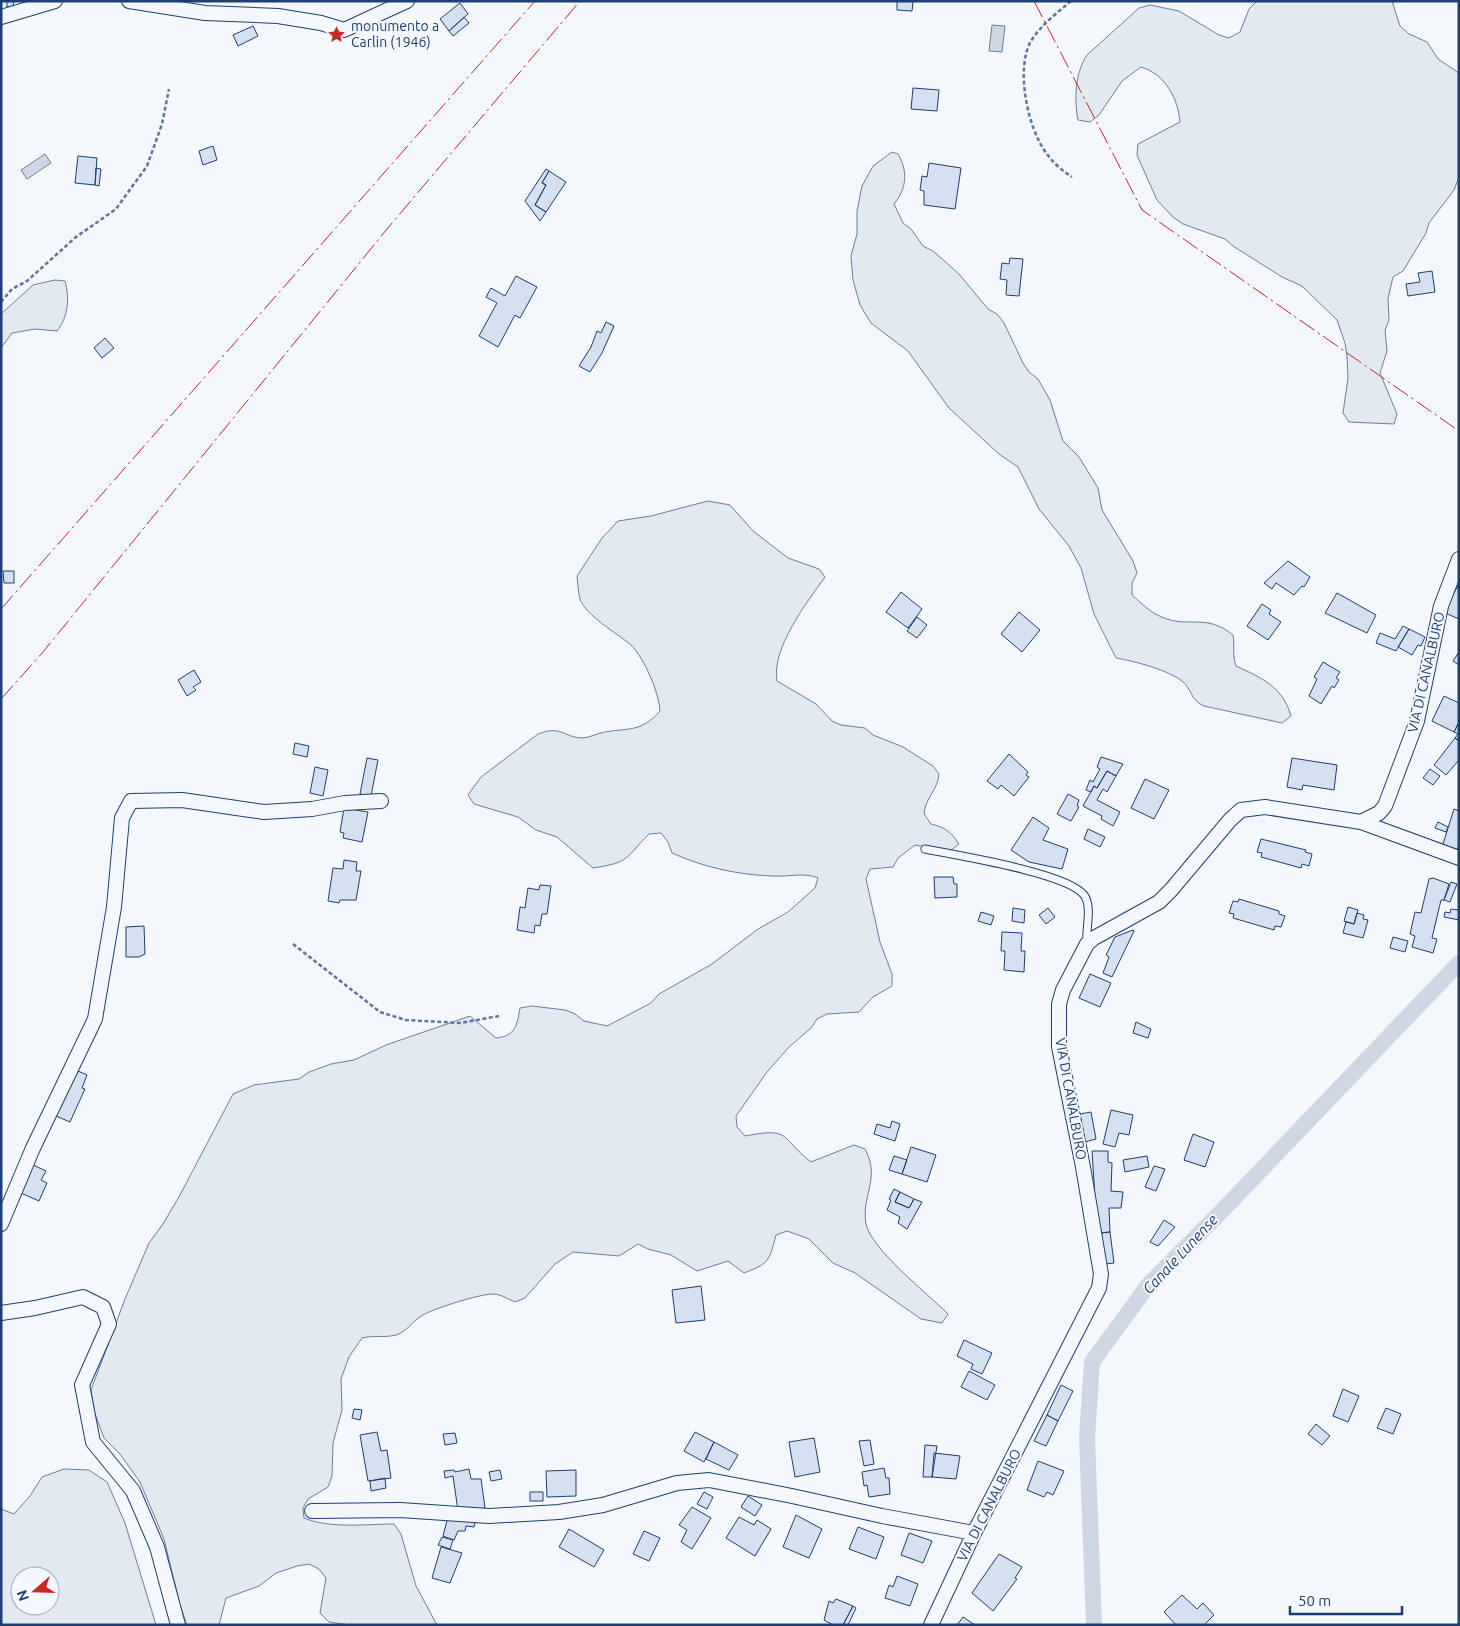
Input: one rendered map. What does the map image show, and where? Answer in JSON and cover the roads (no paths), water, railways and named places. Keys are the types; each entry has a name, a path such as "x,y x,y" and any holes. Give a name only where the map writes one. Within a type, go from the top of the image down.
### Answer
{"street":[{"path":"1,17 55,1"},
{"path":"129,1 205,13 278,16 321,23 344,30 406,1"},
{"name":"VIA DI CANALBURO","path":"1361,822 1379,814 1385,806 1417,721 1441,606 1459,559"},
{"path":"1,1224 33,1148 95,1019 114,907 122,818 131,801 182,800 264,812 312,809 345,802 381,801"},
{"path":"1087,944 1094,938 1159,902 1172,890 1230,820 1241,810 1264,807 1361,822 1459,858"},
{"name":"VIA DI CANALBURO","path":"930,1625 974,1532 1099,1288 1101,1274 1083,1167 1059,1046 1059,1004 1087,944"},
{"path":"1,1313 35,1308 83,1297 103,1307 109,1324 82,1385 92,1442 133,1491 157,1547 178,1625"},
{"path":"312,1511 400,1510 489,1516 559,1512 604,1505 676,1483 709,1480 882,1516 974,1532"}],"lane":[{"path":"925,849 1043,875 1077,888 1087,901 1085,933 1087,944"}],"waterway":[{"name":"Canale Lunense","path":"1094,1625 1087,1438 1092,1362 1149,1284 1216,1217 1459,963"}],"place":[{"name":"monumento a Carlin (1946)","path":"337,34"}]}
